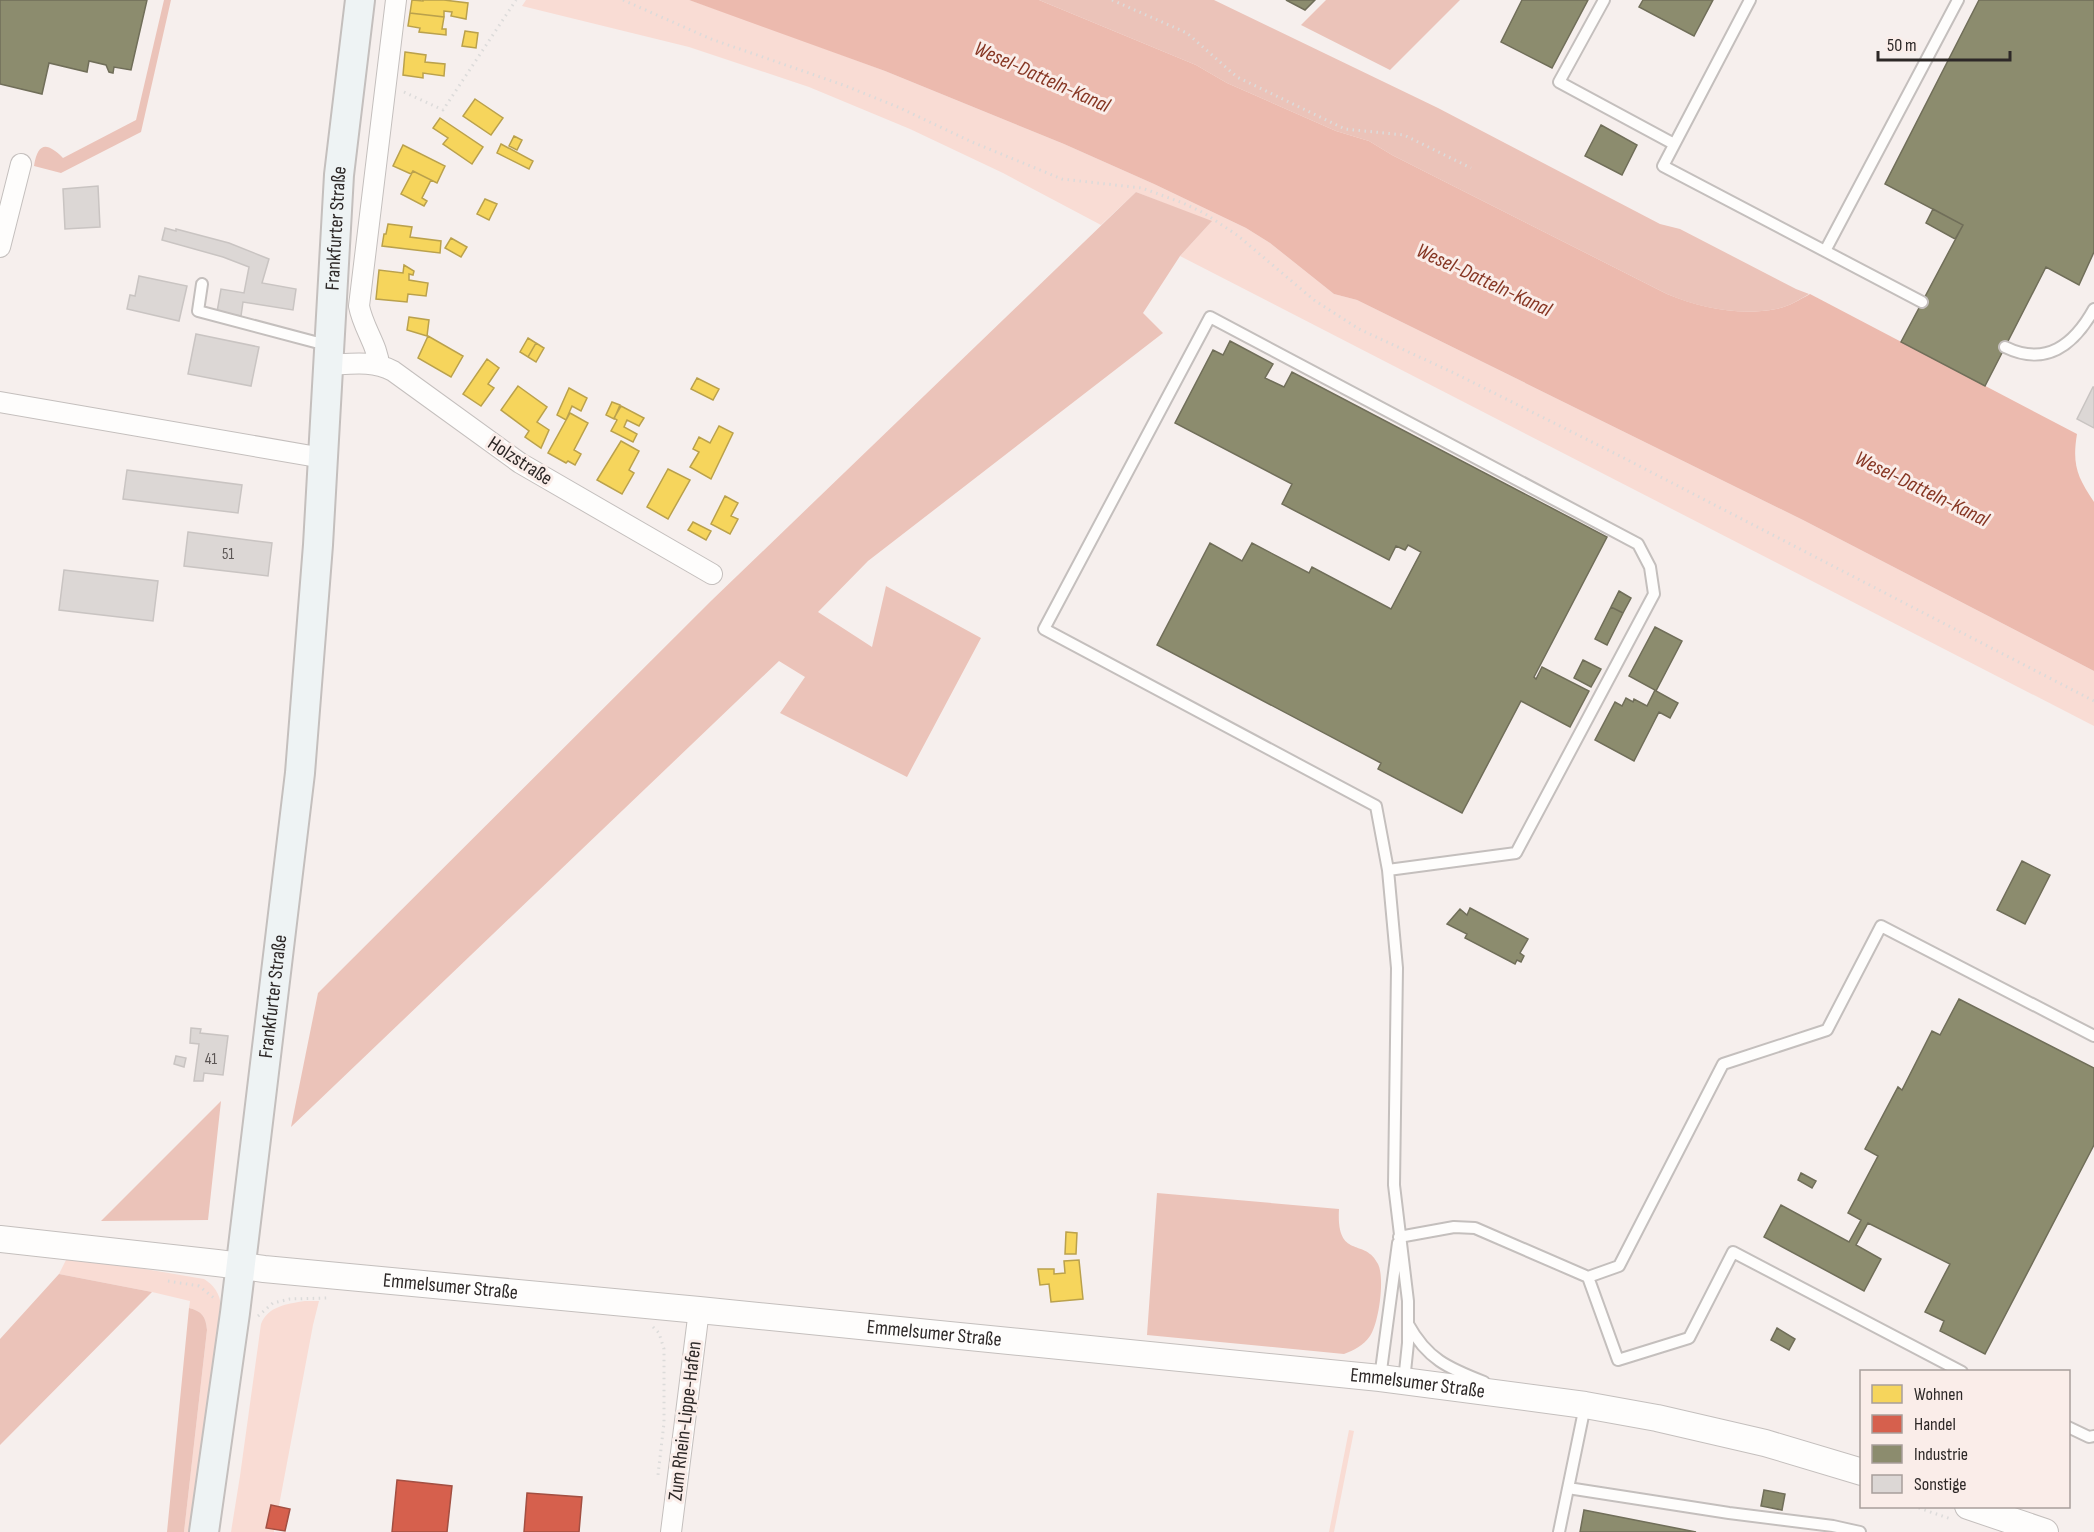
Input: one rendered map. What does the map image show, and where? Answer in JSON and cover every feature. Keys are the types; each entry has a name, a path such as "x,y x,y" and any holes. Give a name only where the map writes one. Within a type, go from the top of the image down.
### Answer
{"main road":[{"name":"Frankfurter Straße","path":"204,1532 240,1266 300,773 318,545 339,175 360,0"}],"street":[{"name":"Frankfurter Straße","path":"379,365 359,306 396,0"},
{"path":"0,247 21,164"},
{"name":"Holzstraße","path":"329,354 379,365 393,371 520,463 712,573"},
{"path":"0,402 322,458"},
{"name":"Emmelsumer Straße","path":"0,1239 264,1269 1392,1380 1585,1405 1657,1418 1765,1443 1860,1471"},
{"name":"Zum Rhein-Lippe-Hafen","path":"671,1532 699,1310"},
{"path":"1974,1508 2045,1532"}],"lane":[{"path":"1604,0 1559,82 1674,144"},
{"path":"1750,0 1663,166 1922,302"},
{"path":"1825,251 1958,0"},
{"path":"202,284 198,311 315,342 329,354"},
{"path":"2005,347 2015,352 2034,356 2051,352 2070,340 2084,327 2094,309"},
{"path":"1388,870 1516,853 1654,594 1650,567 1638,544 1210,317 1044,629 1376,806 1388,870 1397,968 1394,1185 1399,1237 1406,1268 1408,1324 1392,1380"},
{"path":"1399,1237 1454,1227 1475,1228 1588,1276 1619,1266 1724,1064 1827,1030 1881,926 2094,1036"},
{"path":"1392,1380 1399,1237"},
{"path":"1588,1276 1618,1360 1689,1338 1733,1252 1960,1370"},
{"path":"1408,1324 1435,1359 1451,1369 1520,1396"},
{"path":"1560,1532 1585,1405"},
{"path":"2070,1428 2089,1437 2094,1436"},
{"path":"1568,1488 1833,1526 1860,1532"}],"path":[{"path":"385,84 443,110 516,0"},
{"path":"623,0 711,39 846,86 898,107 972,142 1062,179 1142,188 1204,213 1237,235 1314,300 1359,329 1454,373 1610,451 2094,701"},
{"path":"1112,0 1187,33 1237,77 1345,129 1404,135 1471,168"},
{"path":"650,1323 659,1333 664,1348 664,1423 657,1478"}],"shaded area":[{"path":"164,0 171,0 141,132 61,173 34,166 38,152 44,147 52,149 63,158 136,120"},
{"path":"526,0 689,0 885,71 1064,144 1154,184 1246,228 1270,243 1334,294 1357,300 1803,520 2094,671 2094,726 1180,256 1211,222 1136,192 1101,225 1003,173 910,129 809,87 689,47 522,6"},
{"path":"1039,0 1214,0 1438,108 1660,224 1680,229 1809,294 1780,308 1748,312 1706,307 1680,299 1392,155 1369,141 1336,131 1227,83 1196,65"},
{"path":"1326,0 1460,0 1390,70 1301,25"},
{"path":"1136,192 1212,221 1180,256 1143,313 1163,333 868,561 818,612 872,647 886,586 981,638 907,777 780,713 805,677 779,661 291,1127 318,993 712,600"},
{"path":"221,1101 208,1220 101,1221"},
{"path":"1157,1193 1339,1209 1342,1236 1352,1246 1372,1256 1380,1271 1380,1300 1370,1336 1361,1345 1344,1354 1147,1335"},
{"path":"68,1256 204,1279 214,1287 218,1294 221,1306 194,1532 184,1532 207,1330 206,1322 200,1313 189,1308 190,1301 59,1274"},
{"path":"59,1274 152,1292 0,1445 0,1339"},
{"path":"305,1301 319,1301 274,1532 231,1532 261,1324 268,1313 273,1310"},
{"path":"189,1308 202,1315 207,1330 184,1532 167,1532"},
{"path":"1349,1430 1354,1431 1334,1532 1329,1532"}],"water":[{"name":"Wesel-Datteln-Kanal","path":"689,0 1039,0 1196,65 1227,83 1336,131 1369,141 1392,155 1680,299 1707,307 1748,312 1780,308 1810,294 2077,434 2075,454 2077,470 2094,502 2094,671 1803,520 1357,300 1334,294 1270,243 1246,228 1154,184 1064,144 885,71"}],"building: Wohnen":[{"path":"412,0 468,3 466,19 451,16 452,12 444,11 444,17 410,13"},
{"path":"410,13 444,17 442,29 446,29 446,35 419,32 420,28 408,26"},
{"path":"465,31 478,33 476,48 462,46"},
{"path":"405,52 426,55 425,62 445,64 444,76 423,73 423,78 403,75"},
{"path":"475,99 503,118 491,135 463,116"},
{"path":"440,118 483,147 472,164 443,144 448,138 433,128"},
{"path":"514,136 522,140 517,150 509,146"},
{"path":"501,144 533,161 529,169 497,153"},
{"path":"403,145 445,166 437,183 413,171 411,174 393,166"},
{"path":"413,171 431,180 422,198 427,201 424,206 401,194"},
{"path":"485,199 497,204 489,220 477,214"},
{"path":"388,224 412,227 410,237 441,241 440,253 382,246"},
{"path":"451,238 467,247 461,257 445,248"},
{"path":"404,265 414,271 413,275 409,274 409,280 428,283 426,296 408,294 407,302 376,299 379,270 403,273"},
{"path":"409,317 429,320 427,336 407,330"},
{"path":"428,336 463,356 451,377 418,358"},
{"path":"528,338 536,343 528,357 520,352"},
{"path":"536,343 544,348 536,362 528,357"},
{"path":"487,359 499,368 488,384 494,388 481,406 463,394"},
{"path":"697,378 719,389 713,400 691,389"},
{"path":"518,386 547,407 537,422 549,430 541,448 525,437 529,431 501,410"},
{"path":"569,388 587,398 581,411 572,406 566,420 557,415"},
{"path":"612,402 620,405 614,419 606,415"},
{"path":"621,406 644,418 639,426 627,420 624,427 637,434 633,442 611,431 617,420 614,418"},
{"path":"570,413 588,423 574,450 581,454 575,465 568,461 566,463 548,453"},
{"path":"719,426 733,433 711,479 690,467 699,452 693,449 699,437 710,443"},
{"path":"621,441 639,451 629,470 634,473 622,494 597,480"},
{"path":"668,469 690,480 668,519 647,507"},
{"path":"725,496 738,503 731,516 738,519 730,534 711,524"},
{"path":"693,522 711,531 706,540 688,530"},
{"path":"1066,1232 1077,1233 1076,1254 1065,1254"},
{"path":"1079,1260 1083,1299 1051,1302 1049,1284 1040,1285 1038,1269 1054,1269 1054,1274 1065,1273 1064,1261"}],"building: Handel":[{"path":"397,1480 452,1486 447,1532 392,1532"},
{"path":"527,1493 582,1497 579,1532 524,1532"},
{"path":"271,1505 290,1509 285,1531 266,1528"}],"building: Industrie":[{"path":"0,0 147,0 131,70 114,67 113,73 109,72 106,65 89,61 87,72 49,63 42,94 0,84"},
{"path":"1286,0 1315,0 1305,10"},
{"path":"1522,0 1588,0 1552,68 1501,42"},
{"path":"1643,0 1713,0 1694,36 1639,7"},
{"path":"1979,0 2094,0 2094,252 2079,285 2046,267 1985,386 1901,342 1963,225 1885,184"},
{"path":"1601,125 1637,145 1622,175 1585,156"},
{"path":"1933,209 1963,225 1955,239 1926,223"},
{"path":"1230,341 1273,364 1265,378 1284,387 1292,372 1607,537 1534,677 1536,679 1542,667 1589,691 1570,727 1521,701 1462,813 1378,769 1381,763 1157,645 1210,543 1242,561 1252,543 1309,573 1312,567 1391,609 1421,552 1408,545 1405,550 1396,546 1389,560 1282,504 1292,484 1175,423 1213,350 1223,355"},
{"path":"1619,591 1631,598 1623,613 1611,607"},
{"path":"1611,607 1623,613 1607,645 1595,639"},
{"path":"1655,627 1682,641 1656,691 1678,703 1670,718 1659,712 1634,761 1595,740 1615,702 1622,706 1626,698 1633,702 1634,699 1647,706 1655,690 1629,676"},
{"path":"1583,660 1601,669 1591,687 1574,678"},
{"path":"2022,861 2050,875 2025,924 1997,910"},
{"path":"1470,908 1528,939 1520,953 1524,956 1521,962 1517,960 1515,964 1465,938 1467,934 1447,924 1460,909 1467,915"},
{"path":"1959,999 2094,1068 2094,1145 1985,1354 1940,1331 1944,1321 1925,1312 1950,1264 1868,1223 1856,1245 1881,1259 1864,1291 1764,1237 1781,1205 1849,1242 1861,1220 1848,1213 1878,1156 1865,1149 1898,1087 1902,1090 1932,1031 1940,1035"},
{"path":"1801,1173 1816,1181 1812,1188 1798,1180"},
{"path":"1777,1328 1795,1339 1789,1350 1771,1340"},
{"path":"1764,1490 1785,1494 1782,1510 1761,1506"},
{"path":"1584,1510 1696,1532 1580,1532"}],"building: Sonstige":[{"path":"98,186 100,227 65,229 63,189"},
{"path":"165,228 229,243 269,259 262,283 296,289 293,310 243,302 241,316 217,312 221,289 244,293 249,267 223,257 162,240"},
{"path":"139,276 187,286 179,321 127,309 130,295 135,296"},
{"path":"196,334 259,347 251,386 188,374"},
{"path":"2094,387 2094,428 2077,419"},
{"path":"127,470 242,485 238,513 123,499"},
{"path":"188,532 272,543 268,576 184,566"},
{"path":"64,570 158,581 153,621 59,610"},
{"path":"191,1028 201,1029 200,1033 228,1036 223,1075 204,1073 203,1081 194,1081 199,1044 190,1043"},
{"path":"176,1056 186,1058 184,1067 174,1064"}]}
